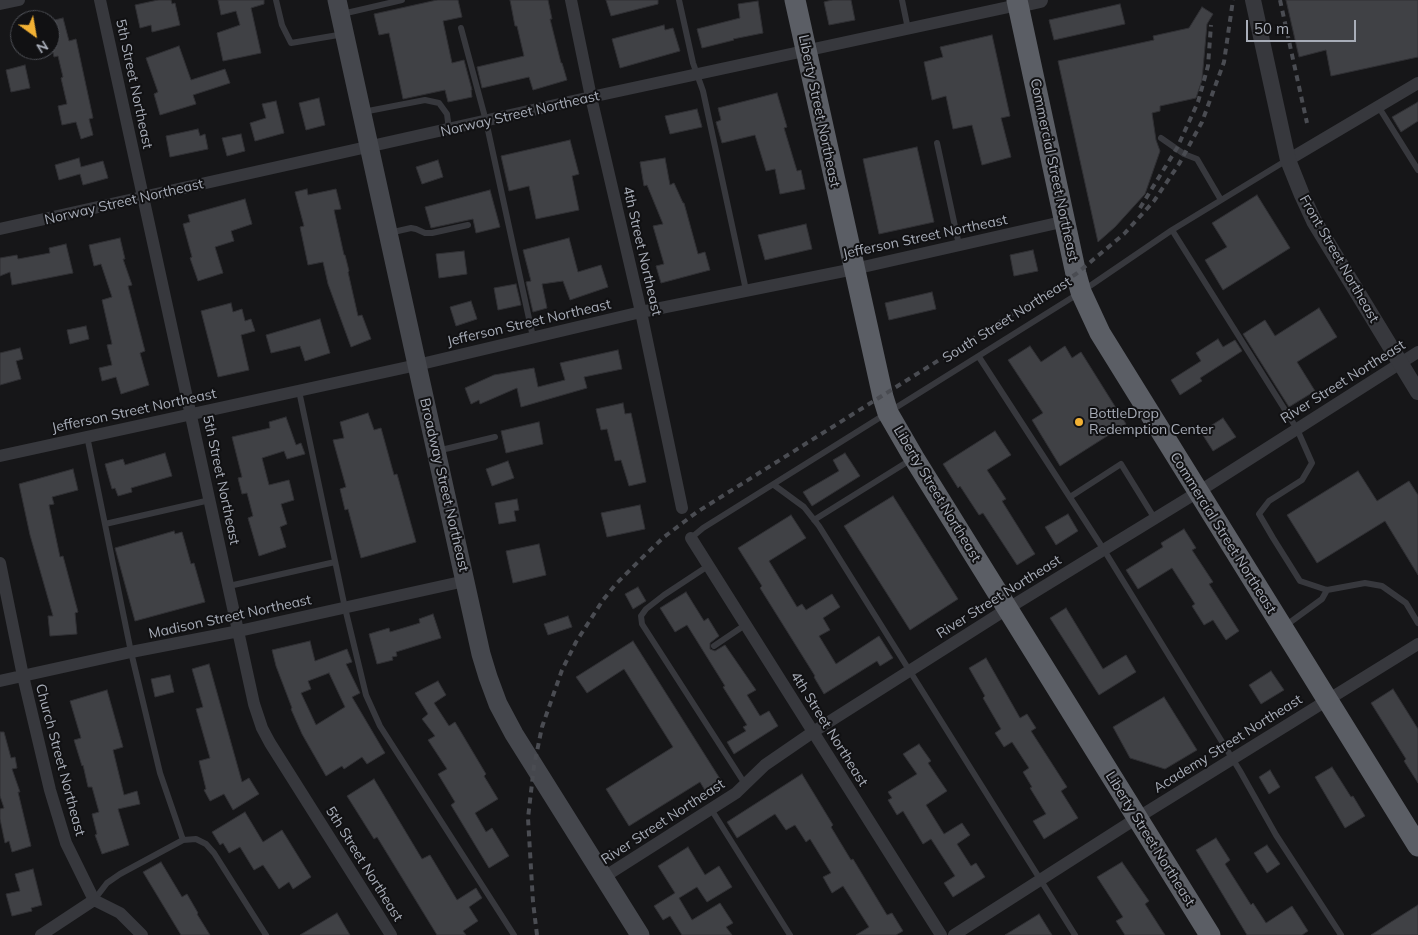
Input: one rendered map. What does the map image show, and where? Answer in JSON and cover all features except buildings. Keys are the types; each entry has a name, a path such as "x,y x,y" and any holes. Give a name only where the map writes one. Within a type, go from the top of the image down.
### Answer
{"highway":[{"name":"Liberty Street Northeast","path":"795,0 854,269 888,413 1210,935"},
{"name":"Commercial Street Northeast","path":"1017,2 1082,292 1100,333 1327,701 1409,826 1418,846"}],"main road":[{"name":"Broadway Street Northeast","path":"339,7 436,452 481,654 488,677 498,704 514,734 640,935"}],"street":[{"path":"0,4 18,0"},
{"name":"5th Street Northeast","path":"100,0 254,704 262,728 391,935"},
{"name":"4th Street Northeast","path":"571,0 591,97 641,312 682,508"},
{"name":"Norway Street Northeast","path":"0,229 591,97 806,52 1017,2 1040,0"},
{"name":"Front Street Northeast","path":"1253,0 1288,160 1314,222 1418,392"},
{"name":"South Street Northeast","path":"1288,160 1418,83"},
{"name":"Jefferson Street Northeast","path":"0,456 417,365 641,312 854,269 1066,221"},
{"name":"River Street Northeast","path":"604,877 736,793 765,765 813,732 1198,492 1418,352"},
{"name":"4th Street Northeast","path":"691,538 942,935"},
{"name":"Church Street Northeast","path":"0,563 23,676 50,790 66,843 94,900"},
{"name":"Madison Street Northeast","path":"0,681 465,581"},
{"name":"Academy Street Northeast","path":"954,935 1137,818 1418,644"},
{"path":"41,935 94,900 120,913 142,935"}],"lane":[{"path":"276,0 282,25 291,43 345,34"},
{"path":"339,7 402,0"},
{"path":"680,0 693,63 703,92 746,290"},
{"path":"902,0 908,29"},
{"path":"461,28 486,121 533,338"},
{"path":"362,112 425,100 440,103 447,114 449,129"},
{"path":"1378,106 1418,170"},
{"path":"1161,138 1184,154 1197,159 1221,200"},
{"path":"936,143 959,245"},
{"name":"South Street Northeast","path":"691,538 703,528 1082,292 1172,230 1288,160"},
{"path":"388,234 411,228 425,233 432,233 468,225"},
{"path":"1172,230 1297,429 1312,463 1302,480 1269,501 1259,514 1273,538 1300,581 1327,590 1365,583 1382,586 1406,602 1418,622"},
{"path":"979,357 1104,550 1276,835 1341,935"},
{"path":"299,391 345,608 366,695 373,712 514,935"},
{"path":"87,436 131,652 160,773 183,840"},
{"path":"436,452 495,437"},
{"path":"814,520 914,458"},
{"path":"1070,497 1121,464 1155,519"},
{"path":"774,484 804,506 814,520 1075,935"},
{"path":"105,524 210,500"},
{"path":"229,586 335,562"},
{"path":"708,566 664,595 640,616 642,624 745,784"},
{"path":"1282,629 1322,599 1327,590"},
{"path":"714,646 745,625"},
{"path":"711,809 790,935"},
{"path":"94,900 107,883 120,874 183,840 196,839 206,844 214,853 266,935"}],"railway":[{"path":"537,935 528,818 534,766 542,727 562,670 576,642 603,600 616,584 664,537 697,512 1076,274 1124,234 1154,201 1179,164 1202,122 1224,62 1233,0"},
{"path":"1280,0 1307,123"},
{"path":"1140,208 1177,148 1198,102 1208,66 1211,25"}],"place":[{"name":"BottleDrop Redemption Center","path":"1079,422"}]}
